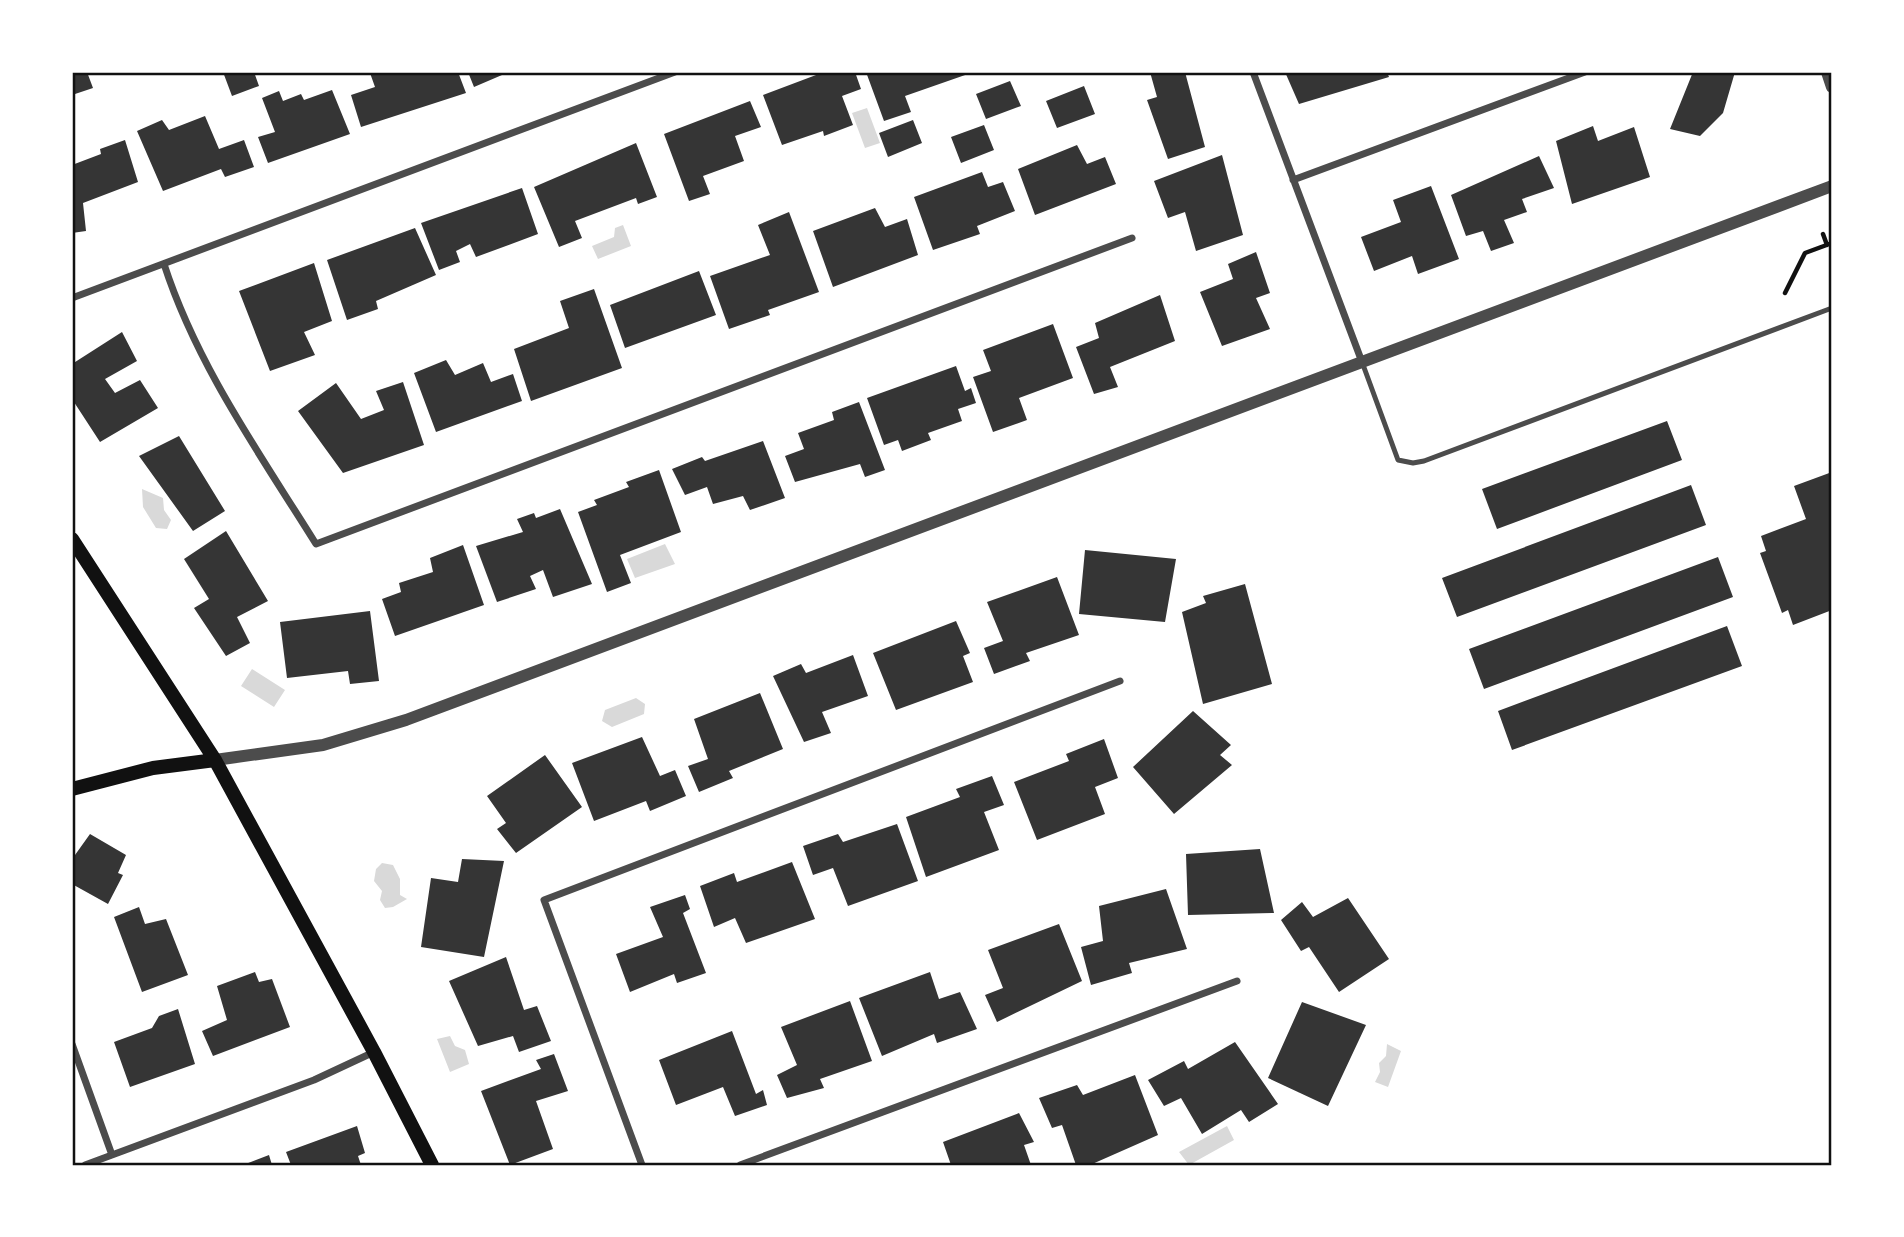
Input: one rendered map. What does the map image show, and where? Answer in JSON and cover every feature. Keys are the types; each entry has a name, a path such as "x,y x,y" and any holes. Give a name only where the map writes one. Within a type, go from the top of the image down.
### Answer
{"main road":[{"path":"72,540 215,760 374,1052 432,1165"},
{"path":"72,789 153,768 215,760"}],"street":[{"path":"72,298 676,72"},
{"path":"1253,72 1362,362"},
{"path":"1293,180 1585,72"},
{"path":"1827,72 1832,87"},
{"path":"215,760 323,745 407,720 1832,186"},
{"path":"164,264 199,352 316,544 1132,238"},
{"path":"642,1165 544,900 1120,681"},
{"path":"740,1165 1237,981"},
{"path":"72,1044 111,1155"},
{"path":"85,1165 314,1080 374,1052"}],"lane":[{"path":"1362,362 1398,460 1413,463 1832,308"}],"path":[{"path":"1785,293 1805,253 1829,244 1822,234"}],"shaded area":[{"path":"867,108 880,143 865,148 852,113"},
{"path":"623,225 631,246 598,259 592,246 614,237 615,228"},
{"path":"142,489 163,498 164,510 171,520 167,529 156,528 143,507"},
{"path":"665,544 675,564 635,578 627,559"},
{"path":"252,669 285,690 274,707 241,686"},
{"path":"636,698 645,704 644,714 612,727 602,721 605,710"},
{"path":"382,863 393,865 400,879 400,895 407,899 393,907 385,908 380,900 382,891 374,881 376,869"},
{"path":"450,1036 455,1046 465,1050 469,1064 450,1072 437,1039"},
{"path":"1387,1044 1401,1051 1388,1087 1375,1082 1380,1072 1379,1063 1386,1056"},
{"path":"1227,1126 1234,1140 1189,1165 1179,1152"}],"building":[{"path":"72,72 87,72 93,88 72,95"},
{"path":"223,72 254,72 259,86 232,96"},
{"path":"458,72 466,93 361,127 351,95 375,87 370,73"},
{"path":"468,72 509,72 474,87"},
{"path":"824,72 855,72 861,89 842,96 853,125 824,136 823,131 782,145 763,95"},
{"path":"866,72 968,74 905,96 911,112 884,121"},
{"path":"1150,72 1185,72 1205,147 1168,159 1147,100 1157,97"},
{"path":"1285,72 1387,72 1389,77 1299,104"},
{"path":"1693,72 1735,72 1723,113 1700,136 1670,129"},
{"path":"1010,81 1021,106 986,119 976,94"},
{"path":"1084,86 1095,114 1057,128 1046,101"},
{"path":"332,90 350,134 268,163 258,137 275,132 262,98 279,91 283,101 301,94 304,100"},
{"path":"750,101 761,127 735,136 744,161 703,176 710,194 689,201 664,134"},
{"path":"205,116 219,149 244,140 254,167 225,177 221,169 163,191 137,131 162,120 169,130"},
{"path":"913,120 922,143 888,157 879,133"},
{"path":"984,125 994,150 961,163 951,137"},
{"path":"1593,126 1598,141 1634,127 1650,177 1572,204 1556,141"},
{"path":"125,140 138,182 83,203 86,231 72,233 72,165 101,154 100,149"},
{"path":"636,143 657,197 638,204 636,198 575,221 582,238 559,247 534,187"},
{"path":"1077,145 1087,164 1105,157 1116,184 1035,215 1018,169"},
{"path":"1222,155 1243,235 1196,251 1185,212 1168,218 1154,181"},
{"path":"1539,156 1554,188 1522,199 1527,212 1504,220 1514,243 1491,251 1483,231 1466,236 1451,195"},
{"path":"982,172 988,187 1003,182 1015,211 977,226 980,234 933,250 914,197"},
{"path":"1431,186 1459,259 1418,274 1412,256 1374,271 1361,237 1401,222 1393,200"},
{"path":"522,188 538,234 476,257 470,244 456,251 460,262 439,270 421,223"},
{"path":"875,208 885,227 907,219 918,255 833,287 813,231"},
{"path":"789,212 819,292 768,310 770,315 729,329 710,276 770,255 758,225"},
{"path":"415,228 436,275 376,301 378,309 347,320 327,260"},
{"path":"1256,252 1270,293 1256,298 1270,329 1222,346 1200,292 1233,279 1228,264"},
{"path":"314,263 332,321 304,332 315,355 270,371 239,291"},
{"path":"699,271 716,315 625,348 610,305"},
{"path":"594,289 622,368 531,401 514,349 569,328 560,301"},
{"path":"1160,295 1175,341 1110,367 1118,387 1094,394 1076,347 1099,338 1095,323"},
{"path":"1053,324 1073,378 1019,398 1027,420 993,432 973,377 991,371 983,350"},
{"path":"122,332 137,361 105,379 115,393 140,380 158,408 100,442 72,399 72,364"},
{"path":"446,360 455,375 483,363 491,382 513,374 522,401 436,432 414,373"},
{"path":"956,366 965,391 971,388 976,403 958,409 962,421 928,433 931,440 902,451 898,440 884,445 867,398"},
{"path":"403,382 424,445 343,473 298,411 336,383 361,419 384,410 376,391"},
{"path":"859,402 885,470 865,477 860,464 795,482 785,456 804,449 798,433 834,420 832,412"},
{"path":"1667,421 1682,460 1497,529 1482,489"},
{"path":"179,436 225,511 193,531 139,456"},
{"path":"763,441 785,498 750,510 743,496 713,504 707,487 685,495 672,469 702,457 705,461"},
{"path":"659,470 681,532 620,555 631,583 607,592 578,512 597,505 594,500 629,487 626,482"},
{"path":"1832,472 1832,610 1793,625 1788,610 1782,613 1760,553 1766,551 1761,536 1806,519 1794,486"},
{"path":"1691,485 1706,525 1457,617 1442,578"},
{"path":"560,509 592,584 553,597 543,570 530,576 536,589 497,602 476,546 523,532 517,519 534,513 536,518"},
{"path":"226,531 268,601 237,617 250,643 226,656 194,608 209,599 184,559"},
{"path":"463,545 484,605 395,636 382,599 401,592 399,583 433,572 430,558"},
{"path":"1085,550 1176,559 1165,622 1079,614"},
{"path":"1718,557 1733,597 1484,689 1469,649"},
{"path":"1057,577 1079,635 1026,653 1030,661 994,674 984,648 1003,641 987,602"},
{"path":"1245,584 1272,684 1203,704 1182,612 1206,603 1203,596"},
{"path":"370,611 379,681 350,684 348,671 287,678 280,622"},
{"path":"956,621 970,653 963,656 973,682 896,710 873,653"},
{"path":"1727,626 1742,666 1512,750 1498,711"},
{"path":"853,655 868,696 822,712 831,733 804,742 773,676 801,664 806,673"},
{"path":"760,693 783,749 729,771 733,778 699,792 688,766 708,759 694,719"},
{"path":"1193,711 1231,745 1220,755 1232,765 1174,814 1133,767"},
{"path":"642,737 660,776 675,770 686,796 650,811 646,801 594,821 572,763"},
{"path":"1104,739 1118,778 1095,787 1105,814 1037,840 1014,782 1069,761 1066,754"},
{"path":"545,755 582,807 516,853 497,829 506,823 487,796"},
{"path":"992,776 1004,805 984,812 999,850 926,877 906,817 960,797 956,789"},
{"path":"897,824 918,881 848,906 833,868 813,875 803,846 838,834 843,842"},
{"path":"90,834 126,855 118,873 123,875 108,904 72,884 72,853 75,855"},
{"path":"1260,849 1274,913 1188,915 1186,854"},
{"path":"462,859 504,861 484,957 421,947 431,878 458,882"},
{"path":"792,862 815,919 746,943 735,918 714,927 700,886 734,873 737,882"},
{"path":"1166,889 1187,949 1129,963 1132,973 1091,985 1081,947 1103,941 1099,906"},
{"path":"685,895 690,909 683,913 706,973 677,983 674,974 630,992 616,954 663,937 650,907"},
{"path":"1348,898 1389,959 1339,992 1309,947 1301,951 1281,920 1302,902 1313,917"},
{"path":"139,907 145,924 166,919 188,975 142,992 114,917"},
{"path":"1059,924 1082,981 997,1022 985,995 1003,988 988,950"},
{"path":"506,957 524,1010 537,1006 551,1041 519,1052 513,1036 478,1046 449,981"},
{"path":"255,972 259,982 272,979 290,1027 213,1056 202,1031 227,1020 217,986"},
{"path":"930,972 939,999 960,992 977,1029 937,1043 934,1034 882,1056 859,998"},
{"path":"850,1001 872,1061 820,1079 824,1088 787,1098 777,1075 797,1065 781,1027"},
{"path":"1302,1002 1366,1025 1328,1106 1268,1078"},
{"path":"178,1009 195,1064 130,1087 114,1042 152,1028 159,1016"},
{"path":"732,1031 756,1094 763,1090 767,1105 735,1116 723,1087 676,1105 659,1060"},
{"path":"1235,1042 1278,1104 1249,1122 1241,1110 1202,1134 1181,1098 1164,1106 1148,1080 1184,1061 1188,1069"},
{"path":"554,1054 568,1091 536,1101 553,1149 510,1165 481,1091 541,1069 536,1060"},
{"path":"1135,1075 1158,1135 1090,1165 1076,1165 1062,1125 1052,1128 1039,1098 1077,1085 1083,1095"},
{"path":"1019,1113 1034,1142 1024,1145 1031,1165 951,1165 943,1142"},
{"path":"357,1126 365,1153 358,1156 361,1165 291,1165 286,1152"},
{"path":"269,1155 272,1165 243,1165"}]}
